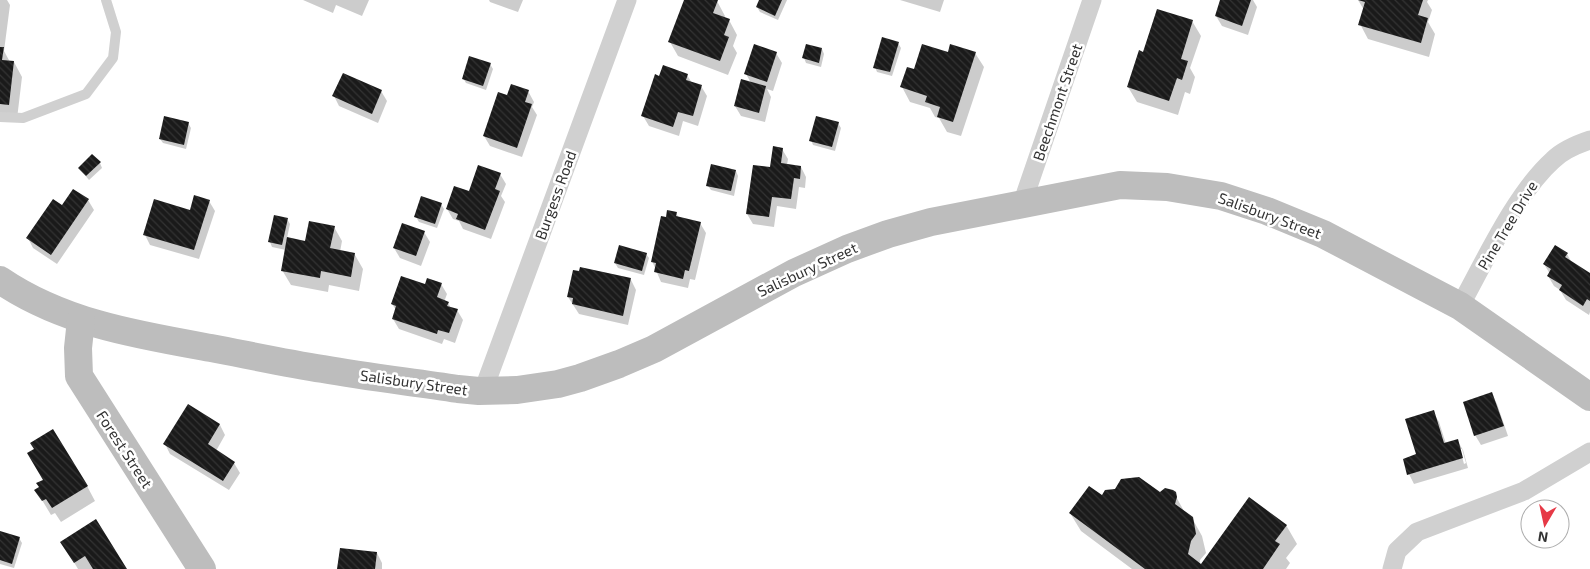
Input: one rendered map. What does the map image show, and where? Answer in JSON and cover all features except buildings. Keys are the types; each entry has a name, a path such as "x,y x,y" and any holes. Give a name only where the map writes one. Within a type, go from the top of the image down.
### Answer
{"main road":[{"name":"Salisbury Street","path":"0,280 34,300 81,320 157,338 323,369 458,389 483,391 536,388 566,382 602,371 654,348 794,272 847,249 908,227 1120,185 1167,187 1221,196 1272,213 1323,234 1460,306 1590,397"},
{"name":"Forest Street","path":"81,320 78,348 79,376 202,569"}],"street":[{"name":"Burgess Road","path":"483,391 627,0"},
{"name":"Beechmont Street","path":"1022,204 1092,0"},
{"name":"Pine Tree Drive","path":"1460,306 1508,221 1534,180 1554,158 1590,140"},
{"path":"1392,569 1397,551 1417,532 1524,491 1590,452"}],"lane":[{"path":"0,118 24,118 86,94 113,58 116,32 106,0"}]}
